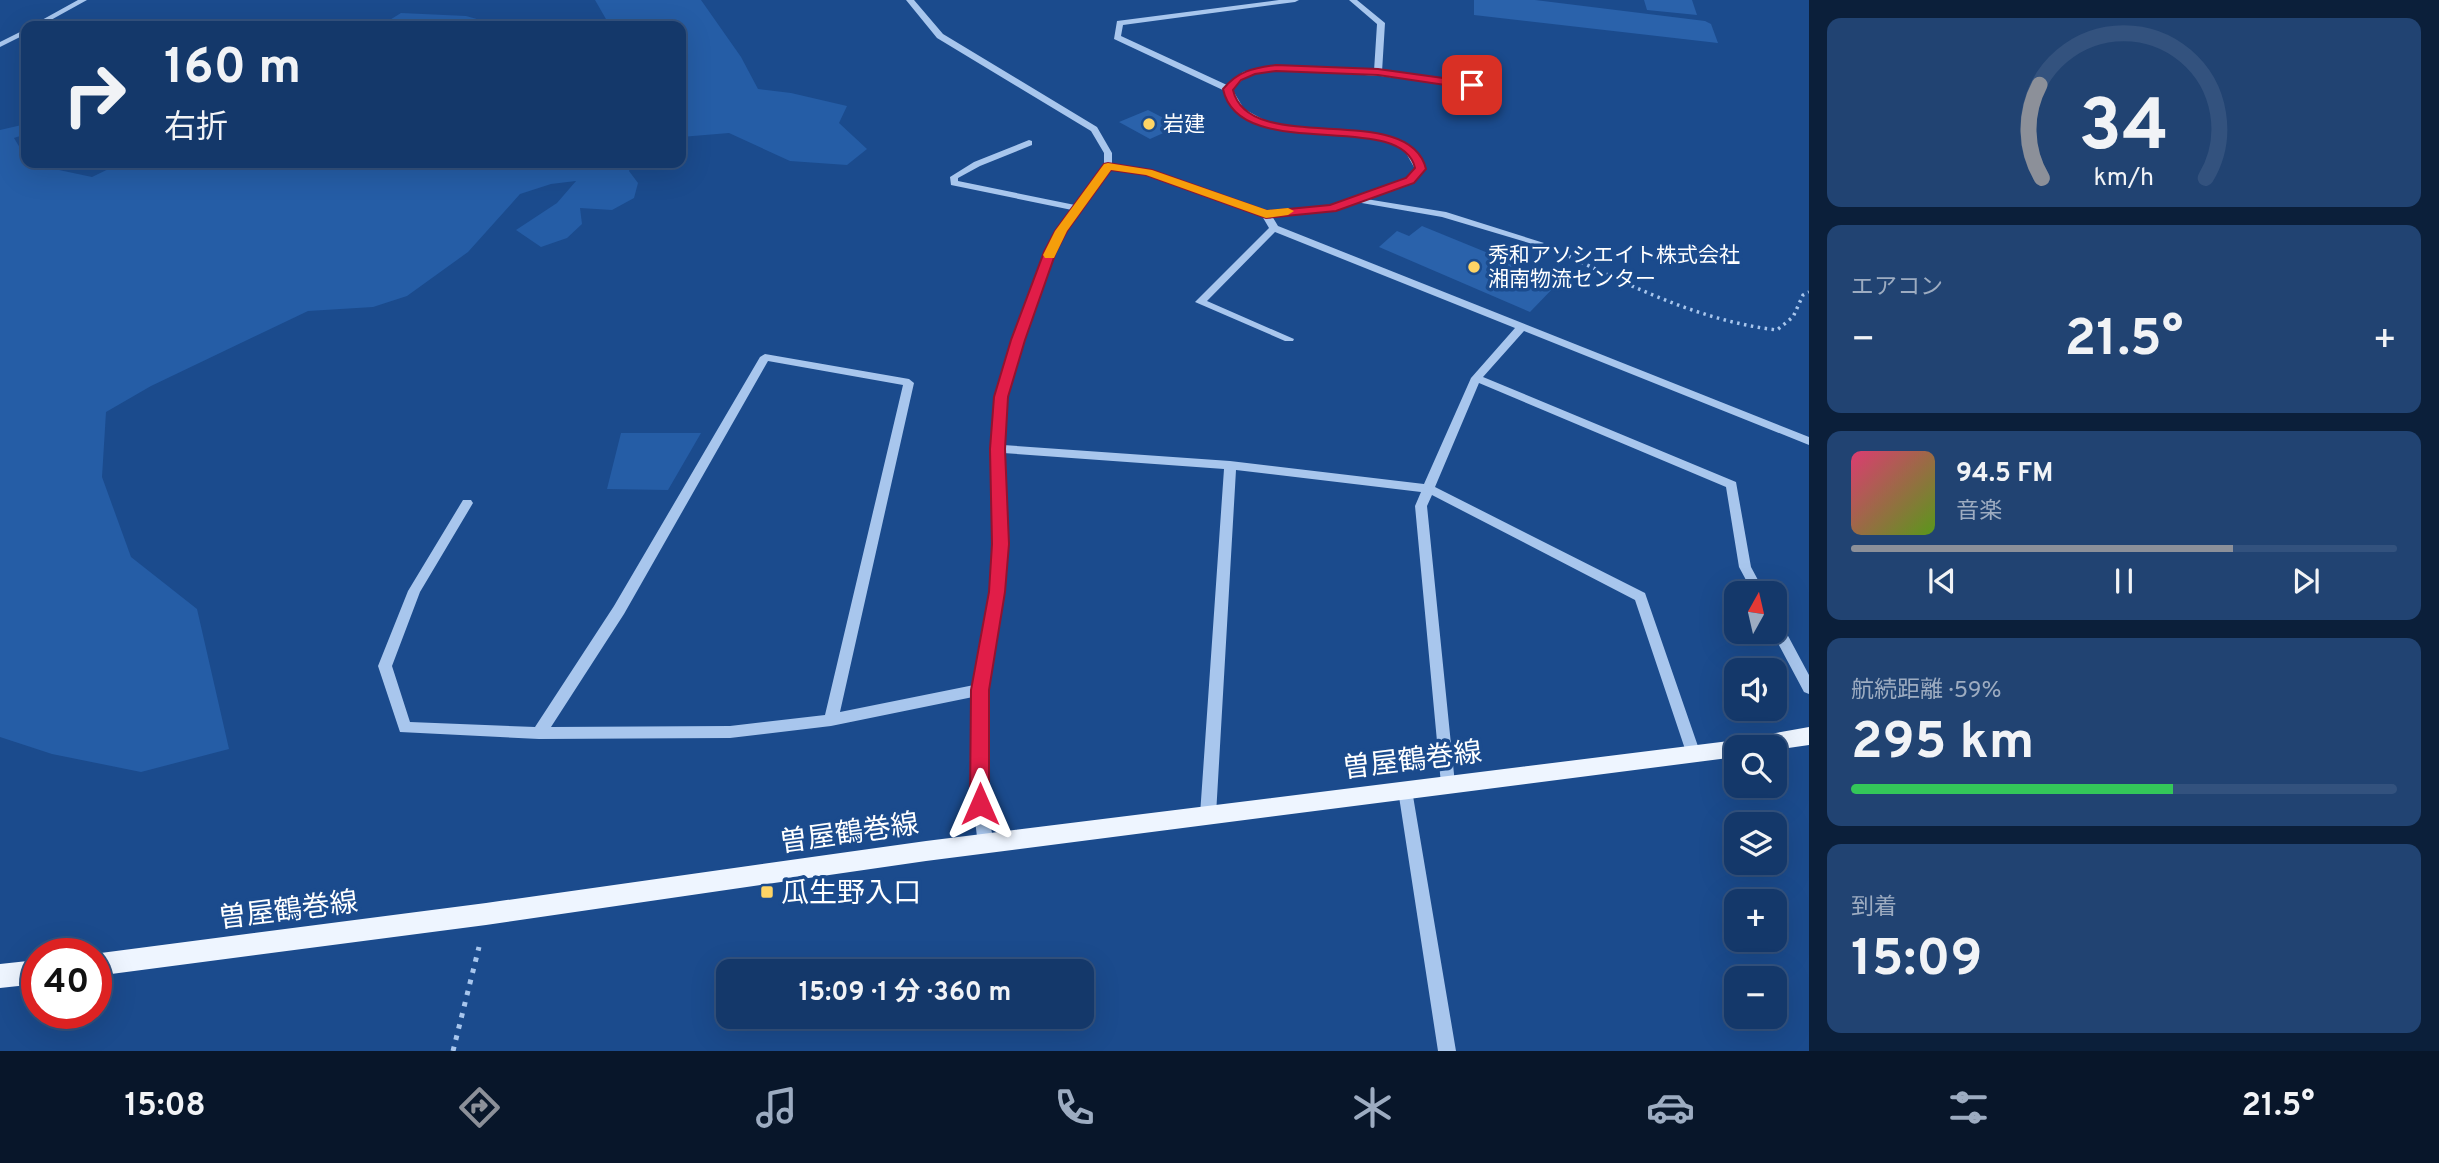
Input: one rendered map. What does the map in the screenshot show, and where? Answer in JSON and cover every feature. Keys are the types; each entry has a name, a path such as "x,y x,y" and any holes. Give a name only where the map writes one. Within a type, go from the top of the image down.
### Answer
{"main road":[{"path":"1787,740 1809,736"},
{"name":"曽屋鶴巻線","path":"112,962 485,914 926,851 1724,750"},
{"path":"0,976 21,974"}],"street":[{"path":"44,21 83,0"},
{"path":"910,0 940,36 1094,128 1108,153 1108,167 1077,208 1050,252 1010,363 1001,397 998,449 1000,556 997,592 980,690 980,804 986,845"},
{"path":"1228,89 1117,37 1120,23 1295,0"},
{"path":"1353,0 1381,23 1378,72"},
{"path":"0,45 21,34"},
{"path":"1228,89 1238,78 1253,71 1276,68 1378,72 1495,89"},
{"path":"1108,167 1148,172 1266,214 1331,208 1410,180 1420,169 1418,158 1403,145 1378,136 1285,129 1257,122 1231,101 1228,89"},
{"path":"1029,143 977,164 954,177 954,183 1077,208"},
{"path":"1356,200 1443,214 1539,243"},
{"path":"1266,214 1274,228 1809,441"},
{"path":"1274,228 1200,302 1289,339"},
{"path":"1448,784 1421,506 1476,378 1521,328"},
{"path":"540,733 619,610 765,357 909,383 831,720"},
{"path":"1476,378 1732,485 1745,568 1752,581"},
{"path":"998,449 1230,465 1429,489 1640,597 1694,755"},
{"path":"1208,815 1230,465"},
{"path":"467,503 414,591 385,666 405,728 540,733 730,732 831,720 980,690"},
{"path":"1785,644 1809,688"},
{"path":"1405,790 1447,1051"}],"path":[{"path":"1539,243 1641,290 1752,329 1777,330 1793,317 1803,295 1809,292"},
{"path":"453,1051 485,914"}],"shaded area":[{"path":"595,0 701,0 741,57 758,89 791,93 847,106 839,123 867,149 847,165 790,161 729,133 686,137 686,21 607,21"},
{"path":"401,13 466,16 484,21 388,21"},
{"path":"21,125 21,136 14,138 21,150 21,168 50,168 92,177 111,168 630,168 629,171 638,183 634,198 612,210 580,208 582,224 567,238 541,247 516,230 557,203 576,181 551,184 520,194 468,252 407,296 373,307 308,311 151,386 106,412 102,477 131,557 197,609 229,749 141,772 52,754 0,737 0,130"},
{"path":"621,433 701,433 668,490 607,489"}],"building":[{"path":"1474,0 1535,0 1705,21 1711,24 1718,43 1474,15"},
{"path":"1644,0 1692,0 1697,15 1647,10"},
{"name":"岩建","path":"1148,110 1179,126 1150,139 1119,122"},
{"name":"秀和アソシエイト株式会社 湘南物流センター","path":"1422,226 1559,282 1530,312 1379,247 1397,231 1409,236"}],"slow traffic":[{"path":"1049,255 1061,231 1108,167 1148,172 1266,214 1288,211"}],"place":[{"name":"岩建","path":"1149,124"},
{"name":"秀和アソシエイト株式会社 湘南物流センター","path":"1474,267"},
{"name":"瓜生野入口","path":"767,892"}],"route":[{"path":"980,804 980,690 997,592 1000,544 998,449 1001,397 1018,340 1050,252 1061,231 1108,167 1148,172 1266,214 1331,208 1410,180 1420,169 1418,158 1403,145 1378,136 1285,129 1257,122 1231,101 1228,89 1238,78 1253,71 1276,68 1378,72 1472,85"}]}
